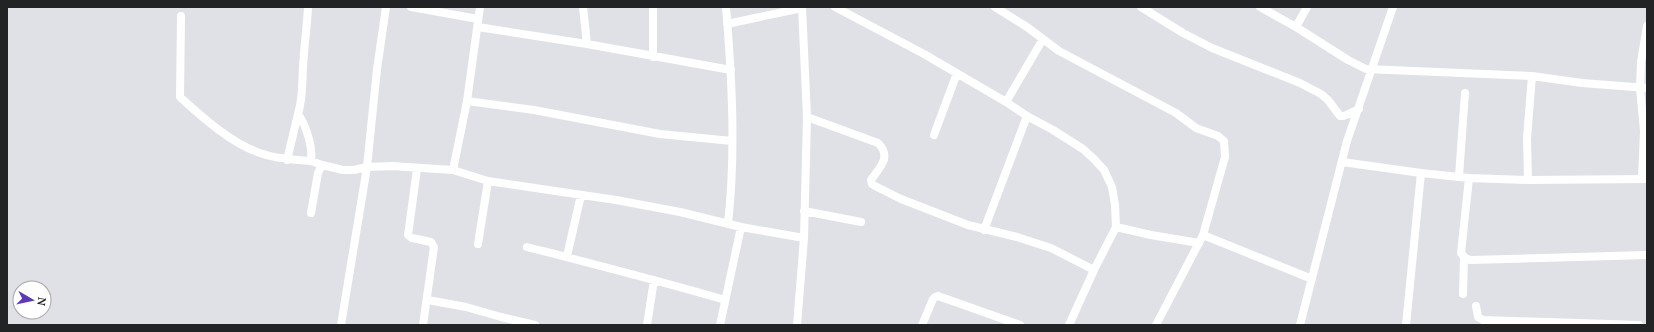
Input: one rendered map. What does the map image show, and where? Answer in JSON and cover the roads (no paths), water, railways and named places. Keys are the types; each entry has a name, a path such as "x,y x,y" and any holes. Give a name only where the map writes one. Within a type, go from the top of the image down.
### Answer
{"street":[{"path":"287,160 302,95 308,7"},
{"path":"341,325 367,166 377,68 386,7"},
{"path":"410,7 478,23 731,70"},
{"path":"453,170 467,101 480,7"},
{"path":"583,7 587,44"},
{"path":"653,7 653,56"},
{"path":"726,7 731,70 732,141 732,182 728,224"},
{"path":"727,24 802,7 807,117 804,238 797,325"},
{"path":"835,7 863,20 1006,102 1026,116 1083,149 1094,158 1104,170 1112,187 1115,204 1116,227 1094,270 1069,325"},
{"path":"1140,7 1183,33 1212,48 1300,83 1321,94 1328,100 1340,116 1344,116 1359,108"},
{"path":"1260,7 1360,66 1373,69 1532,76 1582,83 1644,88"},
{"path":"1296,27 1307,7"},
{"path":"1300,325 1342,162 1393,7"},
{"path":"998,8 1028,27 1059,51 1176,113 1196,128 1222,138 1225,144 1225,156 1201,239 1156,325"},
{"path":"181,16 180,98 207,121 242,145 262,154 287,160 311,161 343,170 354,170 367,166 453,170 488,182 616,200 680,212 741,227 804,238"},
{"path":"1342,162 1469,178 1528,180 1645,179 1644,88 1641,62 1647,26"},
{"path":"1006,102 1043,40"},
{"path":"934,135 957,74"},
{"path":"1528,180 1527,138 1532,76"},
{"path":"1459,176 1465,93"},
{"path":"467,101 534,110 660,134 732,141"},
{"path":"298,114 304,122 312,156 311,161"},
{"path":"984,230 1026,116"},
{"path":"807,117 878,143 884,150 885,158 871,180 872,184 875,186 901,199 984,230 1017,237 1040,244 1094,270"},
{"path":"311,213 318,173 322,165"},
{"path":"417,169 408,234 412,238 431,242 434,247 428,300 423,325"},
{"path":"1406,325 1421,173"},
{"path":"1463,294 1464,257 1461,253 1469,178"},
{"path":"478,244 488,182"},
{"path":"568,256 581,195"},
{"path":"804,211 861,222"},
{"path":"720,325 741,227"},
{"path":"1116,227 1151,236 1201,239 1312,279"},
{"path":"527,247 568,256 587,263 725,300"},
{"path":"1464,257 1470,260 1647,255"},
{"path":"647,325 654,280"},
{"path":"922,325 934,299 938,296 1020,325"},
{"path":"428,300 466,307 500,321 535,325"},
{"path":"1476,306 1478,317 1483,320 1639,325"}]}
